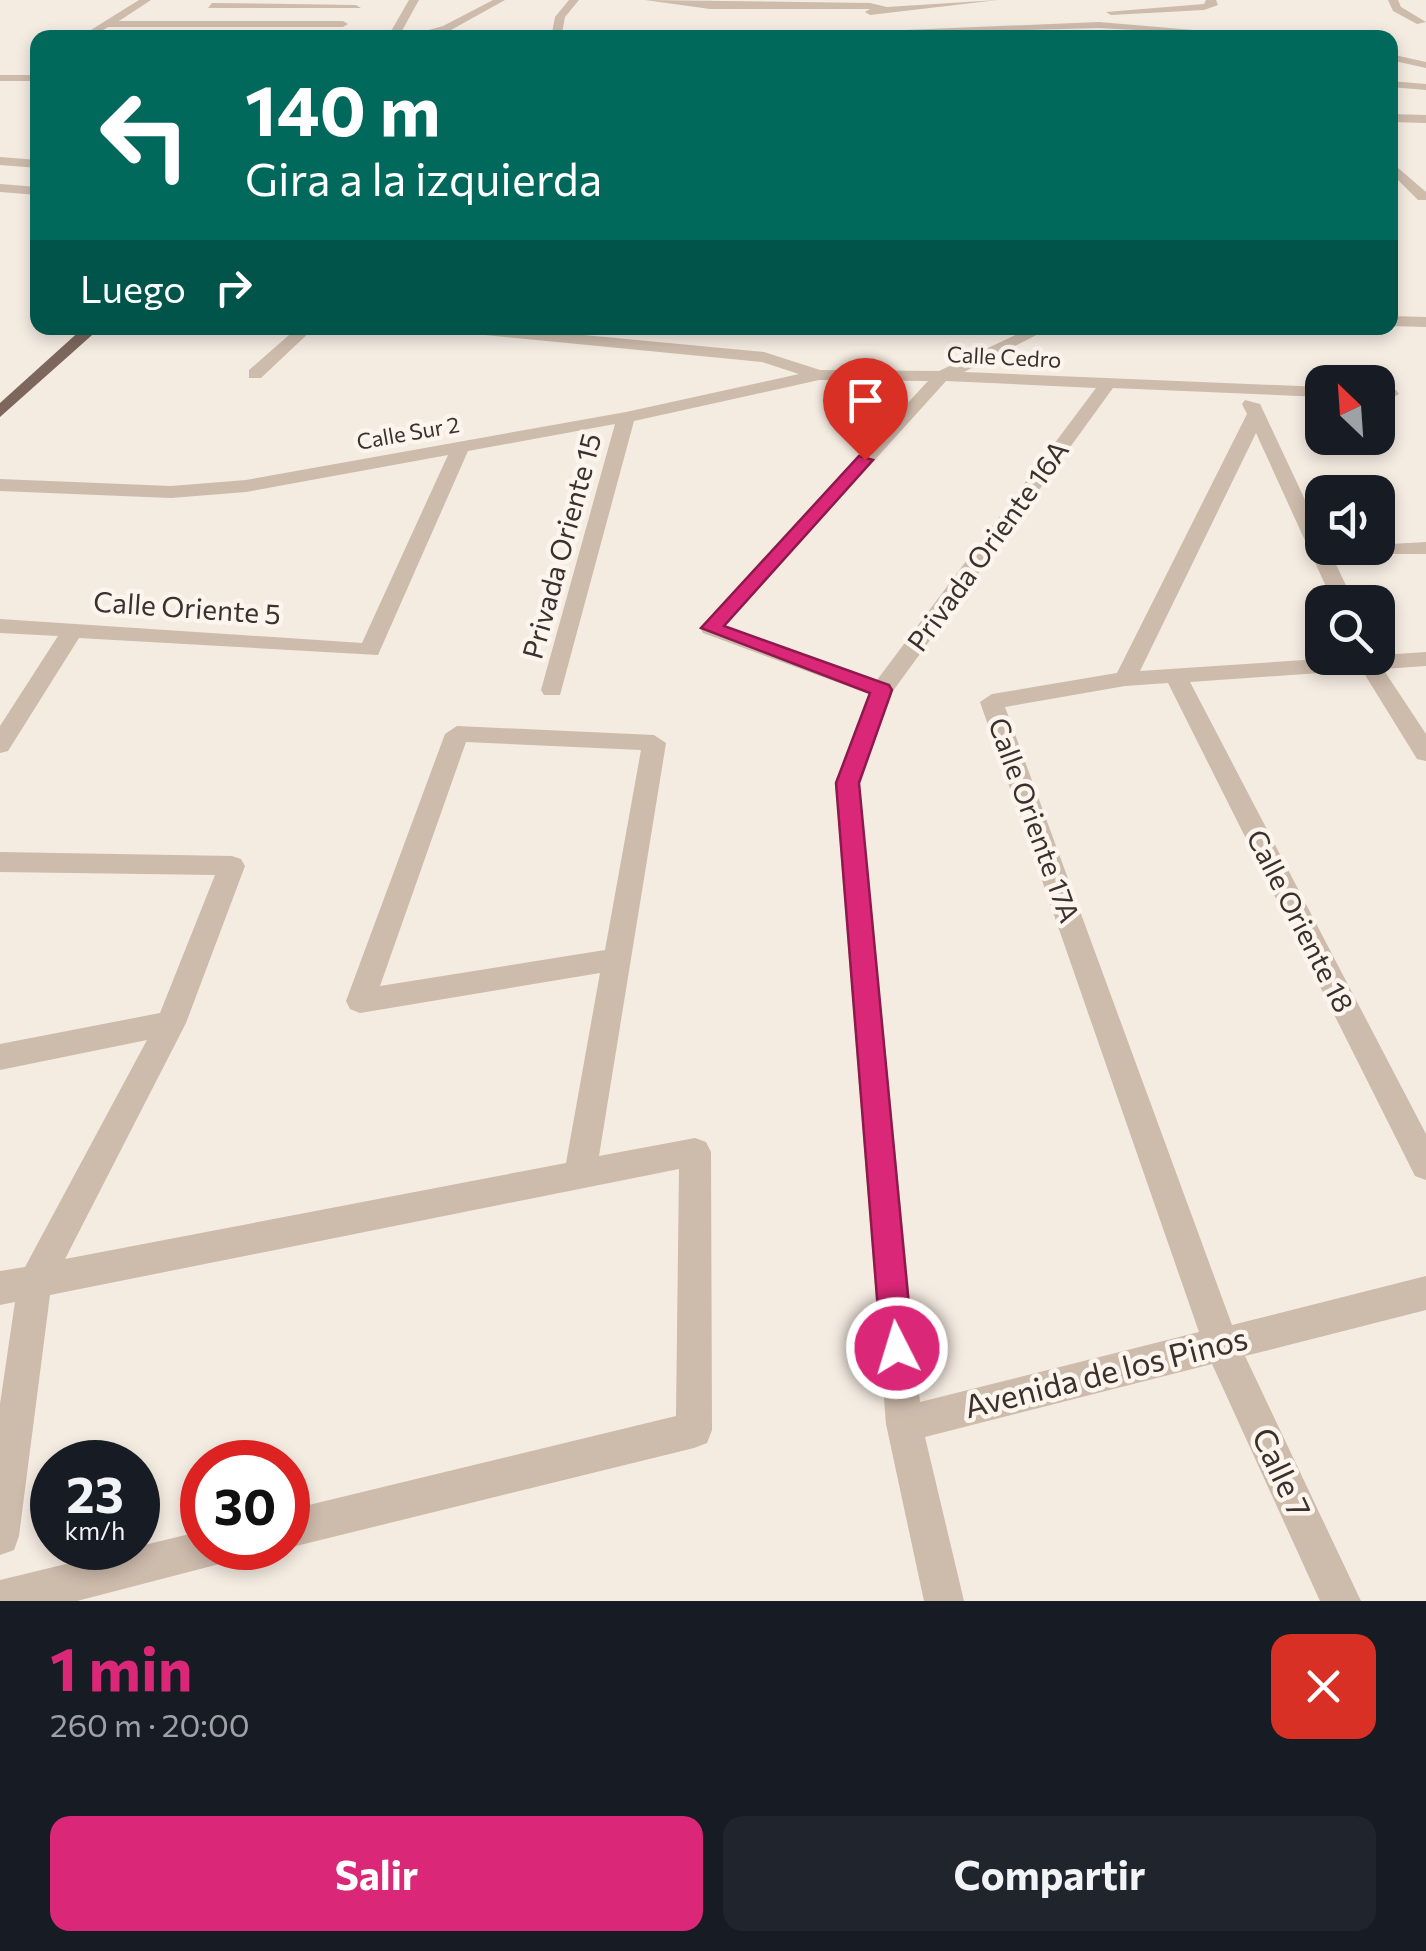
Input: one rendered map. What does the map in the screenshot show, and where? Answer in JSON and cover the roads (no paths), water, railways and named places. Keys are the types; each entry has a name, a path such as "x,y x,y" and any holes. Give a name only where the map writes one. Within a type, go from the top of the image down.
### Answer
{"main road":[{"path":"0,412 84,335"}],"street":[{"path":"95,30 146,0"},
{"path":"397,30 414,0"},
{"path":"439,30 500,0"},
{"path":"558,30 560,17 574,0"},
{"path":"650,0 710,6 870,6 884,10"},
{"path":"813,20 993,0"},
{"path":"998,26 1016,20 1204,7 1212,5 1211,0"},
{"path":"1393,0 1398,9 1422,22"},
{"path":"212,6 359,4"},
{"path":"335,30 359,4"},
{"path":"780,30 795,22"},
{"path":"104,24 343,24"},
{"path":"154,30 161,24"},
{"path":"281,30 292,24"},
{"path":"897,30 1099,25 1169,30"},
{"path":"1398,59 1426,65"},
{"path":"3,84 30,79"},
{"path":"1398,85 1426,88"},
{"path":"1398,118 1425,120"},
{"path":"0,161 30,163"},
{"path":"1398,173 1423,197"},
{"path":"0,188 30,191"},
{"path":"1419,322 1426,304"},
{"path":"254,374 298,335"},
{"name":"Calle Cedro","path":"540,335 764,357 819,375 942,376 1305,392"},
{"path":"659,346 677,335"},
{"path":"882,690 711,628 942,376 1027,335"},
{"name":"Calle Sur 2","path":"0,485 137,492 246,486 626,416 819,375"},
{"name":"Privada Oriente 16A","path":"904,1424 848,783 882,690 1106,384"},
{"path":"1246,390 1305,511"},
{"path":"1125,679 1256,414"},
{"name":"Privada Oriente 15","path":"552,690 626,416"},
{"name":"Calle Oriente 5","path":"0,626 370,650 461,446"},
{"path":"1395,548 1426,548"},
{"path":"0,745 73,630"},
{"path":"1395,660 1426,659"},
{"path":"1125,679 1305,665"},
{"name":"Calle Oriente 18","path":"1174,675 1426,1166"},
{"path":"1376,675 1426,753"},
{"name":"Calle Oriente 17A","path":"1125,679 992,702 1221,1344"},
{"path":"580,1174 618,958 654,743 456,734 360,1001 618,958"},
{"path":"0,862 232,866 171,1023 35,1282 0,1536"},
{"path":"0,1057 171,1023"},
{"path":"0,1288 695,1152 694,1430 310,1524"},
{"name":"Avenida de los Pinos","path":"904,1424 1426,1292"},
{"name":"Calle 7","path":"1221,1344 1340,1601"},
{"path":"904,1424 944,1601"},
{"path":"0,1600 180,1556"}]}
